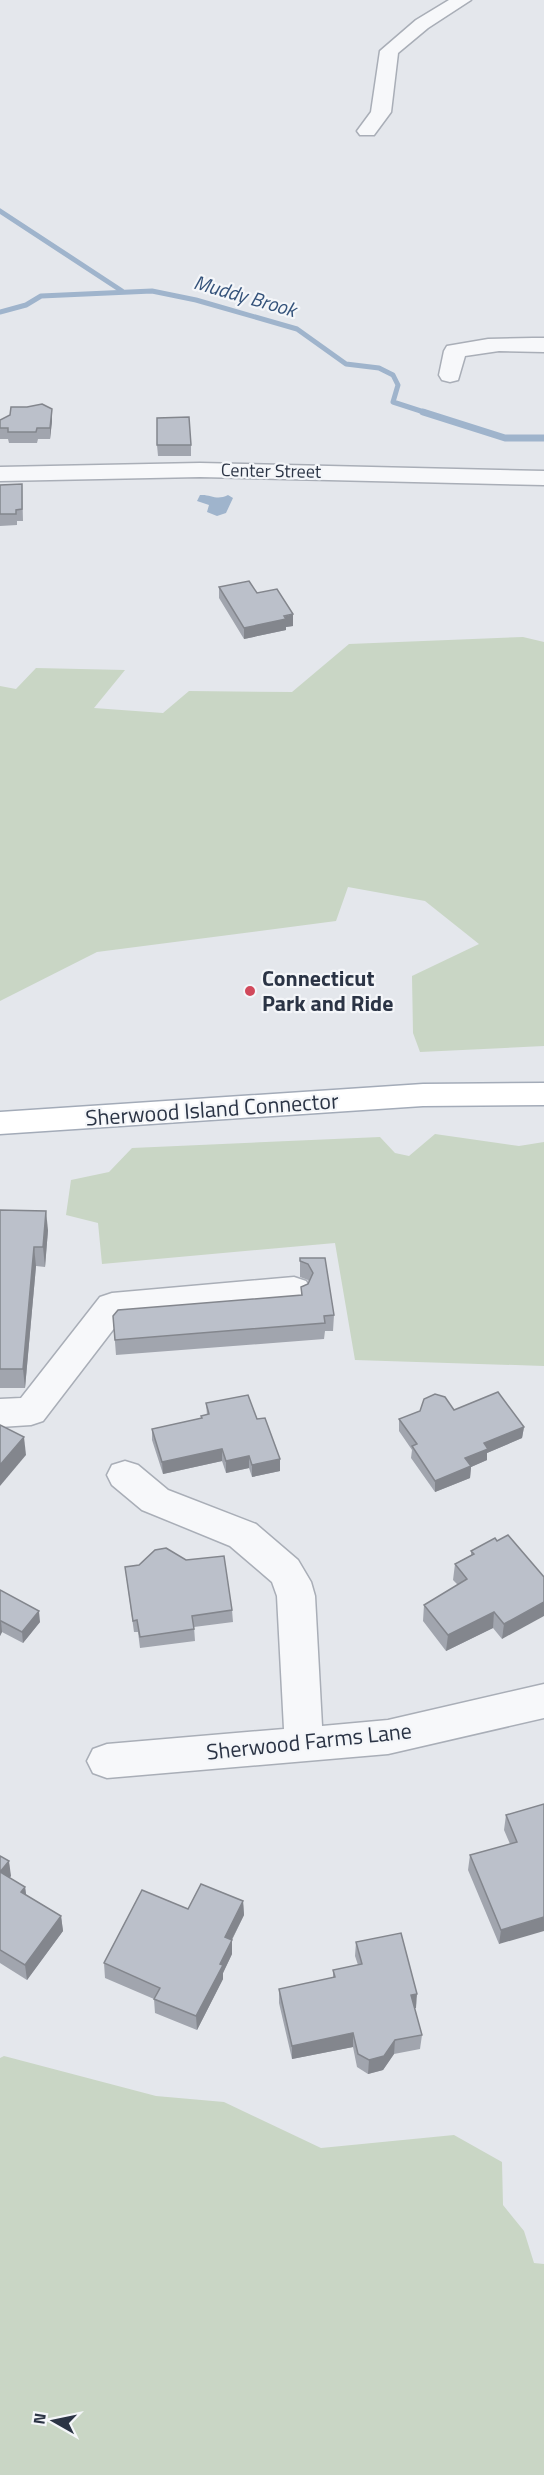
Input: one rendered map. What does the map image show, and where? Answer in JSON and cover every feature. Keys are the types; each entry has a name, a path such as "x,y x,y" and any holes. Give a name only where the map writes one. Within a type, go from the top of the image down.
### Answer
{"main road":[{"name":"Sherwood Island Connector","path":"423,1095 544,1078"},
{"name":"Sherwood Island Connector","path":"0,1124 423,1095 544,1094"}],"street":[{"path":"367,130 381,112 389,51 422,24 462,0"},
{"path":"450,375 455,351 477,346 544,345"},
{"name":"Center Street","path":"0,474 200,470 544,478"},
{"path":"0,1413 31,1411 112,1306 294,1290"},
{"path":"125,1474 155,1500 243,1535 285,1571 292,1582 296,1596 304,1744"},
{"name":"Sherwood Farms Lane","path":"106,1761 388,1737 544,1701"}],"green space":[{"path":"523,637 544,642 544,1046 420,1052 413,1033 412,976 479,944 425,901 348,887 336,921 97,952 0,1001 0,686 16,689 36,668 125,670 94,708 163,713 189,691 292,692 349,644"},
{"path":"435,1134 519,1146 544,1142 544,1366 355,1360 335,1243 102,1264 98,1223 66,1215 71,1180 109,1172 132,1148 380,1137 395,1153 409,1156"},
{"path":"4,2056 156,2096 224,2102 321,2148 454,2135 502,2162 503,2205 524,2231 534,2263 544,2264 544,2475 0,2475 0,2058"}],"water":[{"path":"200,495 220,497 228,495 233,498 226,513 217,516 207,512 209,505 197,501"}],"building":[{"path":"42,404 52,409 50,428 37,428 36,432 8,432 8,428 0,428 0,420 10,415 11,407"},
{"path":"189,417 191,445 157,445 157,418"},
{"path":"22,484 22,509 16,510 16,514 0,514 0,485"},
{"path":"249,581 257,593 277,589 293,614 284,616 286,619 244,628 219,587"},
{"path":"0,1210 46,1211 43,1247 34,1247 23,1369 0,1369"},
{"path":"300,1258 325,1258 334,1315 324,1316 325,1323 115,1340 113,1316 118,1310 302,1295 301,1287 308,1284 313,1273 308,1264 300,1261"},
{"path":"498,1392 524,1427 484,1443 488,1449 465,1458 471,1466 435,1481 412,1446 417,1444 399,1419 420,1411 424,1399 435,1394 445,1397 454,1410"},
{"path":"248,1395 257,1419 265,1418 280,1459 252,1465 249,1456 226,1461 222,1449 162,1462 152,1429 202,1418 201,1416 209,1414 206,1403"},
{"path":"0,1425 24,1437 0,1465"},
{"path":"508,1535 544,1577 544,1602 504,1624 494,1612 448,1635 424,1605 467,1579 455,1564 474,1554 471,1551 495,1538 497,1541"},
{"path":"166,1548 186,1560 224,1556 232,1610 192,1616 194,1629 140,1637 137,1620 133,1621 125,1567 139,1565 155,1550"},
{"path":"0,1590 39,1611 22,1632 0,1622"},
{"path":"544,1804 544,1917 501,1930 470,1855 517,1842 506,1815"},
{"path":"0,1856 9,1861 0,1872"},
{"path":"0,1872 25,1887 21,1892 61,1916 25,1965 0,1950"},
{"path":"201,1884 243,1901 225,1937 232,1940 220,1964 223,1965 196,2016 154,1999 160,1988 104,1963 142,1890 188,1909"},
{"path":"401,1933 417,1994 411,1995 422,2035 395,2040 384,2056 369,2060 358,2054 353,2033 292,2046 279,1989 335,1977 333,1970 362,1964 356,1942"}],"waterway":[{"path":"0,211 122,291"},
{"name":"Muddy Brook","path":"0,312 26,305 41,296 152,291 196,300 297,329 346,364 379,368 393,375 398,385 393,402 427,413"},
{"name":"Muddy Brook","path":"423,412 505,438 544,438"}],"place":[{"name":"Connecticut Park and Ride","path":"250,991"}]}
